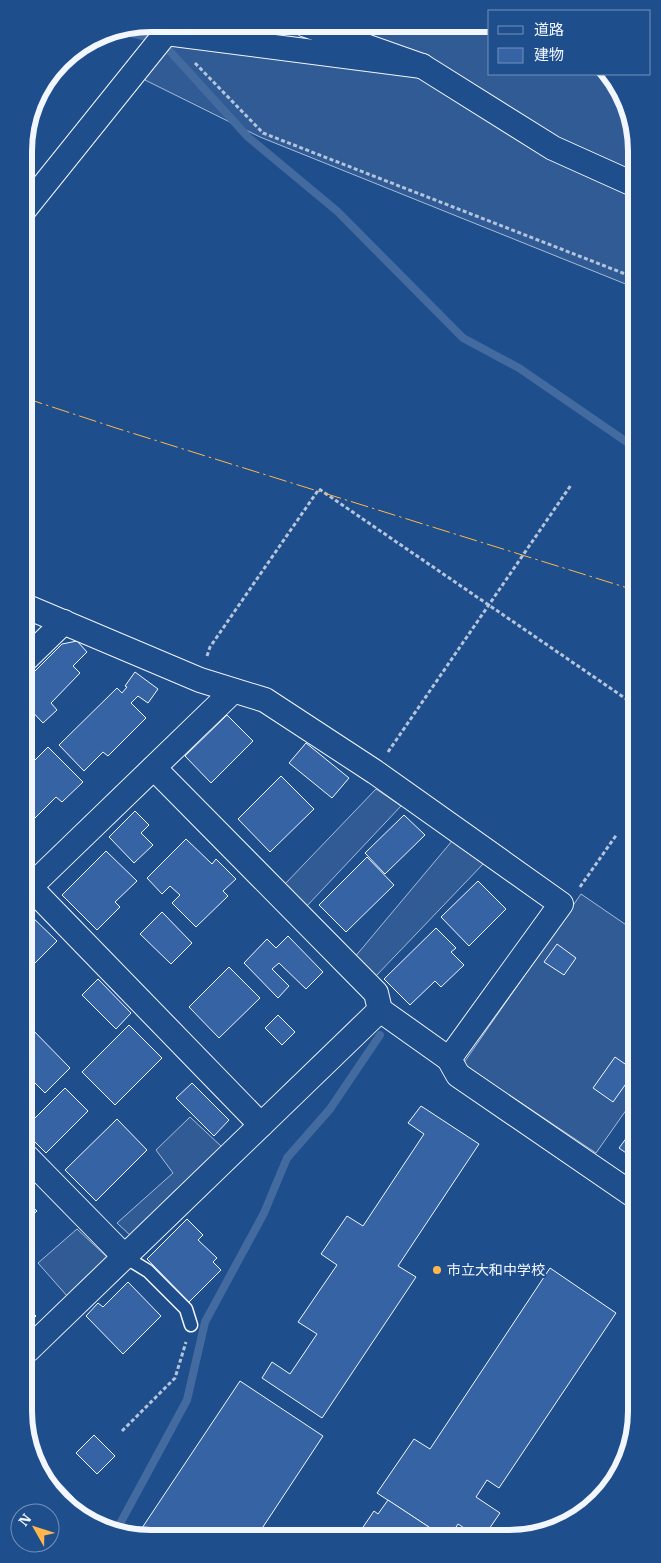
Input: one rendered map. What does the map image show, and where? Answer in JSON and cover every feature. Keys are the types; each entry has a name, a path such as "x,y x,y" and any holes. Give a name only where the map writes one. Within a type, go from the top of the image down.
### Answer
{"street":[{"path":"327,32 422,66 553,148 628,182"},
{"path":"33,199 166,33 422,66"},
{"path":"33,609 200,680 265,700 375,772 561,904 449,1059"},
{"path":"33,653 64,622"},
{"path":"32,885 234,690"},
{"path":"154,768 376,993 380,1010 449,1059 458,1074 628,1191"},
{"path":"32,893 261,1125"},
{"path":"32,1346 380,1010"},
{"path":"32,1162 124,1257"}],"lane":[{"path":"124,1257 148,1271 186,1309 191,1325"}],"path":[{"path":"194,62 263,132 628,275"},
{"path":"375,772 571,485"},
{"path":"200,680 210,647 319,489 628,700"},
{"path":"561,904 573,896 617,834"},
{"path":"122,1431 175,1378 191,1325"}],"shaded area":[{"path":"488,32 488,75 600,75 613,92 624,121 627,136 628,285 260,137 145,80 153,33"},
{"path":"376,789 401,806 305,908 284,885"},
{"path":"452,841 484,863 374,978 354,958"},
{"path":"581,894 628,926 628,1107 596,1153 463,1064"},
{"path":"190,1117 222,1147 131,1236 117,1223 173,1173 156,1150"},
{"path":"77,1229 108,1258 68,1297 38,1263"}],"building":[{"path":"77,641 87,652 73,666 80,673 51,703 57,710 43,723 33,712 33,673 62,644"},
{"path":"135,672 158,689 148,703 138,696 131,703 146,718 108,756 103,752 84,771 59,745 117,688 122,693"},
{"path":"227,715 253,741 211,783 185,756"},
{"path":"306,743 349,778 332,798 289,763"},
{"path":"48,747 83,782 62,802 56,797 32,821 33,762"},
{"path":"281,776 314,809 270,852 238,819"},
{"path":"135,811 149,825 141,833 153,845 134,863 109,837"},
{"path":"404,815 425,835 385,874 365,853"},
{"path":"186,839 212,864 216,859 236,879 223,891 228,896 196,927 172,903 180,895 170,886 162,894 147,878"},
{"path":"106,851 137,881 115,902 120,907 97,930 62,895"},
{"path":"367,857 394,885 346,932 319,905"},
{"path":"478,881 506,909 469,946 441,917"},
{"path":"162,912 192,943 171,964 140,934"},
{"path":"32,917 57,941 32,966"},
{"path":"436,928 456,948 451,952 464,965 441,987 435,981 410,1005 384,979"},
{"path":"288,936 323,972 306,989 279,963 272,969 289,986 278,998 244,963 267,939 276,948"},
{"path":"557,944 576,958 564,975 544,962"},
{"path":"229,967 260,998 219,1038 189,1007"},
{"path":"98,979 131,1013 116,1029 82,995"},
{"path":"278,1015 295,1032 282,1045 265,1028"},
{"path":"129,1025 162,1058 115,1105 82,1072"},
{"path":"32,1029 70,1068 45,1093 32,1080"},
{"path":"615,1057 628,1066 628,1081 613,1102 593,1088"},
{"path":"192,1083 229,1120 214,1136 176,1098"},
{"path":"65,1088 88,1111 46,1153 32,1139 32,1121"},
{"path":"421,1106 479,1144 398,1266 416,1277 322,1418 262,1378 272,1362 290,1374 317,1334 298,1322 337,1265 321,1254 347,1216 363,1226 424,1134 408,1123"},
{"path":"117,1119 147,1150 96,1201 65,1170"},
{"path":"628,1136 628,1154 619,1148"},
{"path":"32,1207 37,1211 32,1215"},
{"path":"187,1219 203,1235 198,1240 217,1258 213,1262 221,1270 189,1302 147,1259"},
{"path":"550,1268 616,1313 499,1488 487,1480 476,1497 500,1513 488,1530 467,1530 458,1524 454,1530 433,1530 377,1493 414,1439 430,1449"},
{"path":"128,1282 161,1316 123,1354 86,1316 98,1303 103,1307"},
{"path":"240,1381 323,1436 261,1530 141,1530"},
{"path":"94,1435 115,1456 97,1474 76,1453"},
{"path":"48,1471 74,1498 72,1500 62,1490"},
{"path":"388,1500 433,1530 361,1530 374,1511 378,1514"}],"waterway":[{"path":"135,34 153,39"},
{"path":"166,47 248,137 337,211 463,338 519,368 628,443"},
{"path":"119,1526 187,1400 205,1322 264,1213 287,1158 330,1109 380,1035"}],"power":[{"path":"33,401 628,588"}],"place":[{"name":"市立大和中学校","path":"437,1270"}]}
